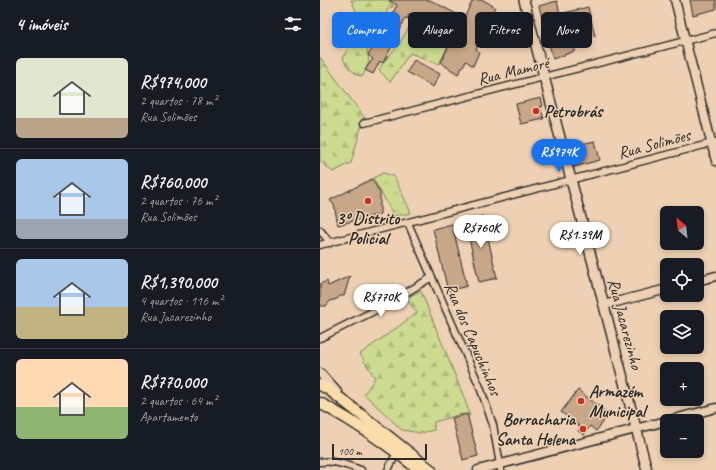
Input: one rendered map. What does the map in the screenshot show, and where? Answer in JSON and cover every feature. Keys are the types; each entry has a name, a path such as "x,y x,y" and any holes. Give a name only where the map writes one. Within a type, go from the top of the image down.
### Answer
{"main road":[{"name":"Rua Jacarezinho","path":"524,0 647,470"},
{"path":"320,385 346,402 431,470"},
{"path":"337,412 346,402"},
{"path":"320,403 337,412 397,452 419,470"}],"street":[{"path":"675,0 685,41 714,142 716,161"},
{"name":"Rua Mamoré","path":"364,123 716,33"},
{"name":"Rua Solimões","path":"320,245 714,142"},
{"name":"Rua dos Capuchinhos","path":"408,222 486,401 493,425 500,467"},
{"path":"320,230 330,243"},
{"path":"704,279 716,276"},
{"path":"320,338 386,305 432,277"},
{"path":"604,306 660,291"},
{"path":"320,373 346,402"},
{"path":"478,470 500,467 716,408"},
{"path":"388,470 397,452"},
{"path":"320,462 336,463 361,470"}],"green space":[{"path":"351,0 388,0 394,6 387,10 386,12 357,12"},
{"path":"408,29 408,48 447,48 439,64 410,53 390,82 379,70 396,48 400,48 400,43"},
{"path":"348,48 369,48 367,50 369,62 363,76 357,75 348,67 343,59"},
{"path":"320,57 364,117 351,163 333,172 320,161"},
{"path":"383,173 394,176 411,213 394,216 373,178"},
{"path":"421,291 470,416 461,414 434,422 434,430 421,433 402,430 364,394 375,378 360,354 417,313 406,298"}],"building":[{"path":"389,0 430,0 453,12 408,12 407,19 405,18 400,28 400,12 394,12 397,5"},
{"path":"473,0 483,0 495,7 492,12 475,12 475,48 479,52 473,66 466,61 458,74 441,63 448,48 467,48 467,12"},
{"path":"690,0 716,0 716,9 693,15"},
{"path":"557,1 560,12 541,12 541,14 539,6"},
{"path":"588,7 589,12 568,12"},
{"path":"592,24 595,36 592,37"},
{"path":"373,48 391,48 383,63 380,61 373,74 365,70 373,59 368,55"},
{"path":"550,48 574,48 575,51 553,59"},
{"path":"414,60 440,74 433,87 407,72"},
{"name":"Petrobrás","path":"541,98 543,106 540,107 544,119 521,124 516,104"},
{"path":"595,141 600,160 574,167 569,147"},
{"name":"3º Distrito Policial","path":"372,179 380,193 380,214 338,225 334,205 330,200"},
{"path":"483,216 497,278 479,282 465,220"},
{"path":"452,224 467,286 448,291 433,229"},
{"path":"350,276 344,296 340,296 337,299 330,301 326,306 320,306 320,284 327,281 328,286"},
{"name":"Armazém Municipal","path":"578,390 609,414 596,431 590,426 584,435 578,431 580,427 578,425 561,412"},
{"path":"467,414 478,456 463,460 452,418"}],"place":[{"name":"Petrobrás","path":"536,111"},
{"name":"3º Distrito Policial","path":"368,201"},
{"name":"Armazém Municipal","path":"581,401"},
{"name":"Borracharia Santa Helena","path":"583,429"}]}
